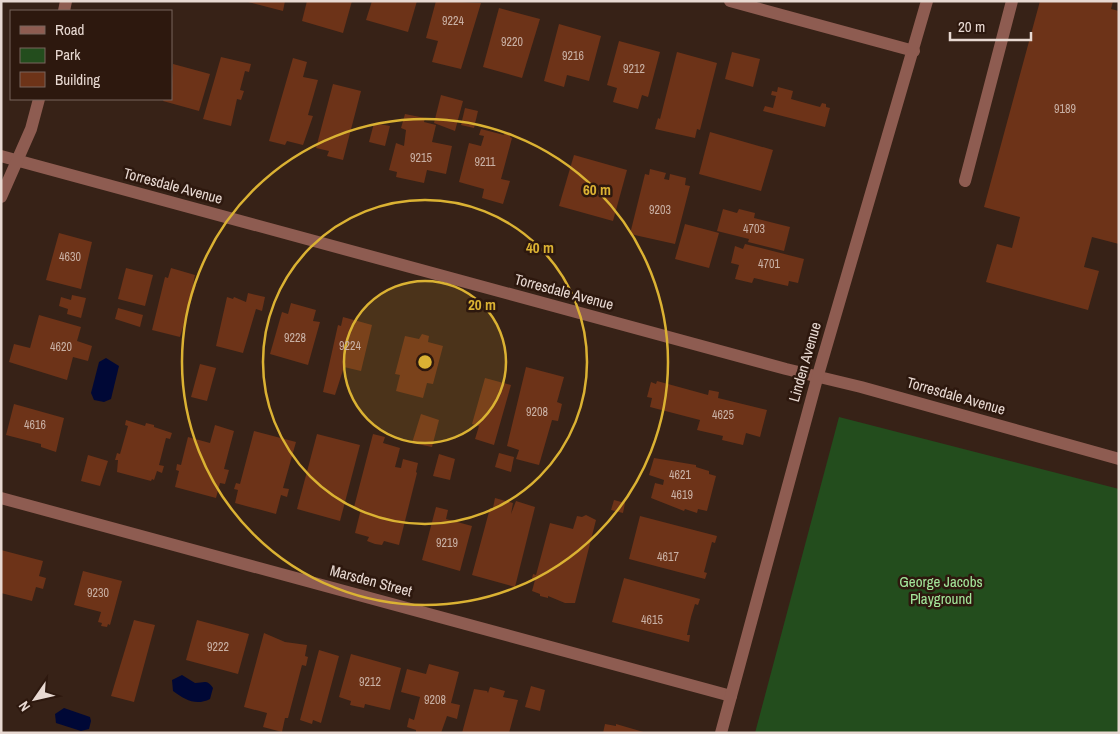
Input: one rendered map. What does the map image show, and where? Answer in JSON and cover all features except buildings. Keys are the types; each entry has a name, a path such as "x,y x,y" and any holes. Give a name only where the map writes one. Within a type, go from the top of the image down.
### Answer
{"street":[{"path":"730,1 914,51"},
{"name":"Linden Avenue","path":"721,733 818,375 914,51 927,1"},
{"path":"965,181 1012,1"},
{"path":"1,197 31,129 40,100"},
{"name":"Torresdale Avenue","path":"1,156 786,369 818,375 1119,459"},
{"name":"Marsden Street","path":"1,498 731,696"}],"green space":[{"name":"George Jacobs Playground","path":"839,417 1119,489 1119,733 755,733"}],"shaded area":[{"path":"106,358 119,366 111,399 104,402 94,400 91,393 99,362"},
{"path":"182,675 195,683 209,683 213,688 210,699 195,702 173,691 172,680"},
{"path":"64,708 90,717 89,729 81,731 56,723 55,714"}]}
